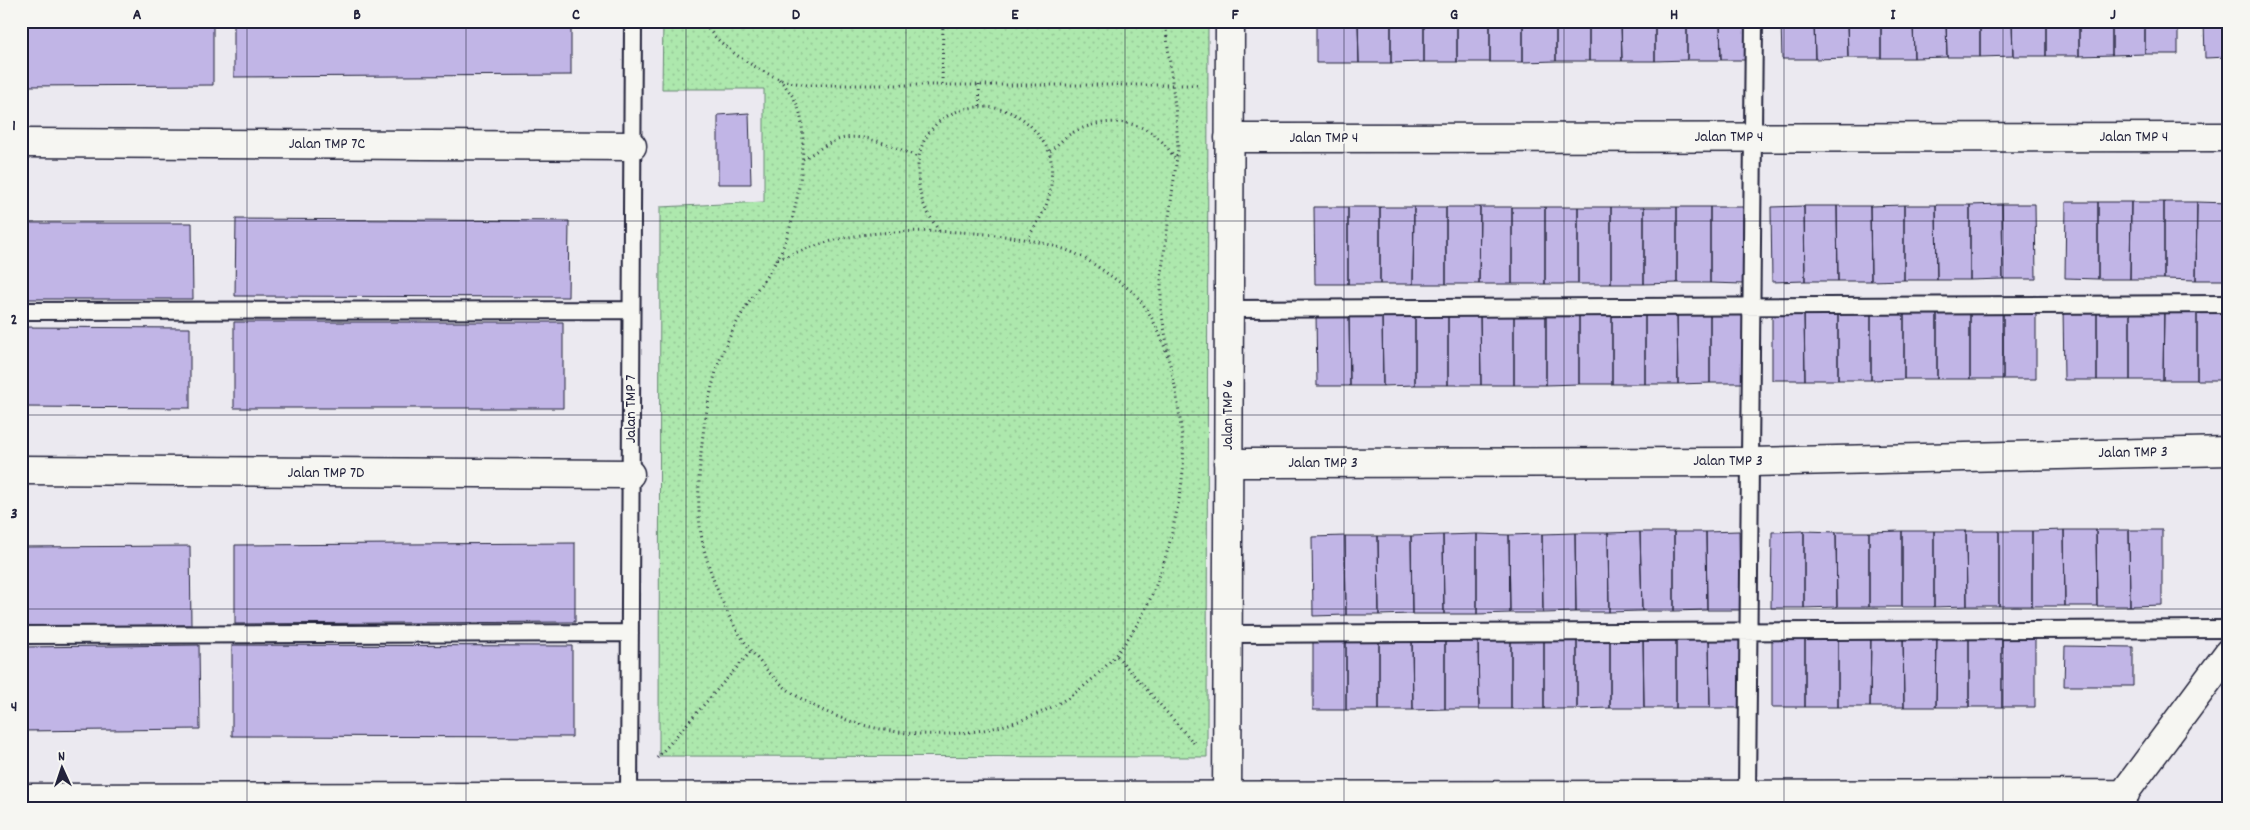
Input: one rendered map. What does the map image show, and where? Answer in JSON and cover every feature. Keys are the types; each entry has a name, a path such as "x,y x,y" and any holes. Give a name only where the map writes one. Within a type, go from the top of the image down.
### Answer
{"street":[{"name":"Jalan TMP 6","path":"1227,793 1230,21"},
{"name":"Jalan TMP 4","path":"1229,138 2229,137"},
{"name":"Jalan TMP 7C","path":"21,143 632,146"},
{"name":"Jalan TMP 3","path":"1228,463 1750,462 2229,451"},
{"name":"Jalan TMP 7D","path":"21,470 630,474"},
{"path":"21,798 629,797 1227,793 1517,802 1747,794 2118,801 2229,652"}],"lane":[{"name":"Jalan TMP 7","path":"629,797 633,21"},
{"path":"1747,794 1754,21"},
{"path":"1228,309 2229,304"},
{"path":"21,311 631,310"},
{"path":"1228,634 2229,630"},
{"path":"21,635 630,633"}],"path":[{"path":"702,21 710,33 724,45 778,78 792,94 800,112 803,160 792,228 778,259 751,298 731,335 713,381 701,458 700,527 708,562 722,599 738,633 785,687 822,710 858,725 890,732 935,734 1018,723 1051,708 1087,684 1117,656 1141,621 1157,587 1169,549 1180,500 1184,459 1180,410 1161,310 1161,277 1178,140 1165,21"},
{"path":"942,21 942,84"},
{"path":"778,78 807,85 1230,84"},
{"path":"979,85 980,107"},
{"path":"939,231 923,204 918,177 918,156 927,132 944,117 966,108 980,107 1019,116 1037,134 1050,152 1050,192 1042,215 1027,240"},
{"path":"1050,152 1068,136 1087,127 1114,121 1144,127 1159,138 1176,161"},
{"path":"803,160 836,140 856,136 875,140 918,156"},
{"path":"778,259 827,242 860,235 939,231 1027,240 1071,251 1134,293 1154,323 1170,363"},
{"path":"629,797 659,756 752,650"},
{"path":"1117,656 1207,757 1227,793"}],"green space":[{"path":"663,21 1208,21 1207,757 659,756 660,207 764,202 764,89 662,89"},
{"path":"820,21 920,21 920,26 820,27"}],"building":[{"path":"21,21 213,21 213,85 21,86"},
{"path":"234,21 571,21 571,75 234,77"},
{"path":"1316,21 1358,21 1359,63 1316,63"},
{"path":"1358,21 1391,21 1391,63 1359,63"},
{"path":"1391,21 1424,21 1424,62 1391,63"},
{"path":"1424,21 1457,21 1457,62 1424,62"},
{"path":"1457,21 1490,21 1490,62 1457,62"},
{"path":"1490,21 1523,21 1523,62 1490,62"},
{"path":"1523,21 1556,21 1556,61 1523,62"},
{"path":"1556,21 1589,21 1589,61 1556,61"},
{"path":"1589,21 1621,21 1622,61 1589,61"},
{"path":"1621,21 1655,21 1655,61 1622,61"},
{"path":"1655,21 1687,21 1687,60 1655,61"},
{"path":"1687,21 1720,21 1721,60 1687,60"},
{"path":"1720,21 1753,21 1753,60 1721,60"},
{"path":"1781,21 1814,21 1815,59 1782,59"},
{"path":"1814,21 1847,21 1848,58 1815,59"},
{"path":"1847,21 1881,21 1881,58 1848,58"},
{"path":"1881,21 1913,21 1914,58 1881,58"},
{"path":"1913,21 1946,21 1947,57 1914,58"},
{"path":"1946,21 1980,21 1980,57 1947,57"},
{"path":"1980,21 2012,21 2013,56 1980,57"},
{"path":"2012,21 2046,21 2046,56 2013,56"},
{"path":"2046,21 2079,21 2079,56 2046,56"},
{"path":"2079,21 2112,21 2112,55 2079,56"},
{"path":"2112,21 2145,21 2145,54 2112,55"},
{"path":"2145,21 2178,21 2178,54 2145,54"},
{"path":"2204,21 2229,21 2229,57 2205,58"},
{"path":"749,113 751,184 718,184 718,115"},
{"path":"2066,202 2098,202 2098,279 2065,278"},
{"path":"2098,202 2131,202 2130,279 2098,279"},
{"path":"2131,202 2164,202 2164,279 2130,279"},
{"path":"2164,202 2197,202 2196,280 2164,279"},
{"path":"2197,202 2229,203 2229,280 2196,280"},
{"path":"2002,204 2035,204 2036,279 2003,279"},
{"path":"2002,204 2003,279 1970,280 1970,205"},
{"path":"1904,205 1936,205 1937,280 1904,280"},
{"path":"1904,205 1904,280 1871,281 1870,206"},
{"path":"1936,205 1970,205 1970,280 1937,280"},
{"path":"1804,206 1805,281 1772,282 1771,207"},
{"path":"1804,206 1837,206 1838,281 1805,281"},
{"path":"1837,206 1870,206 1871,281 1838,281"},
{"path":"1314,207 1348,207 1348,284 1315,284"},
{"path":"1348,207 1380,207 1380,284 1348,284"},
{"path":"1380,207 1414,207 1413,284 1380,284"},
{"path":"1414,207 1446,207 1446,284 1413,284"},
{"path":"1446,207 1480,207 1479,284 1446,284"},
{"path":"1480,207 1512,207 1512,284 1479,284"},
{"path":"1512,207 1545,207 1545,284 1512,284"},
{"path":"1545,207 1578,207 1578,284 1545,284"},
{"path":"1578,207 1611,207 1611,284 1578,284"},
{"path":"1611,207 1644,207 1644,284 1611,284"},
{"path":"1644,207 1677,207 1677,283 1644,284"},
{"path":"1677,207 1710,207 1710,283 1677,283"},
{"path":"1710,207 1743,207 1743,284 1710,283"},
{"path":"236,219 569,221 568,297 235,296"},
{"path":"21,223 192,223 193,299 21,299"},
{"path":"2229,305 2229,380 2197,380 2197,306"},
{"path":"2063,306 2097,306 2097,380 2064,380"},
{"path":"2097,306 2130,306 2130,380 2097,380"},
{"path":"2130,306 2164,306 2163,380 2130,380"},
{"path":"2164,306 2197,306 2197,380 2163,380"},
{"path":"2003,307 2036,307 2036,379 2003,379"},
{"path":"2003,307 2003,379 1970,379 1970,308"},
{"path":"1838,308 1871,308 1871,380 1838,380"},
{"path":"1838,308 1838,380 1805,380 1804,309"},
{"path":"1871,308 1904,308 1904,379 1871,380"},
{"path":"1904,308 1937,308 1937,379 1904,379"},
{"path":"1937,308 1970,308 1970,379 1937,379"},
{"path":"1772,309 1804,309 1805,380 1772,380"},
{"path":"1645,311 1677,311 1678,384 1645,384"},
{"path":"1645,311 1645,384 1612,384 1612,312"},
{"path":"1677,311 1710,311 1710,383 1678,384"},
{"path":"1710,311 1743,311 1743,383 1710,383"},
{"path":"1480,312 1514,312 1514,385 1481,385"},
{"path":"1480,312 1481,385 1448,385 1448,313"},
{"path":"1514,312 1546,312 1546,385 1514,385"},
{"path":"1546,312 1579,312 1579,384 1546,385"},
{"path":"1579,312 1612,312 1612,384 1579,384"},
{"path":"1316,313 1349,313 1350,386 1317,386"},
{"path":"1349,313 1382,313 1383,386 1350,386"},
{"path":"1382,313 1415,313 1415,385 1383,386"},
{"path":"1415,313 1448,313 1448,385 1415,385"},
{"path":"234,322 563,322 563,408 234,408"},
{"path":"21,327 190,328 190,408 21,407"},
{"path":"2064,530 2096,530 2097,606 2065,606"},
{"path":"2064,530 2065,606 2032,606 2032,531"},
{"path":"2096,530 2129,530 2130,606 2097,606"},
{"path":"2129,530 2162,530 2162,605 2130,606"},
{"path":"1739,531 1740,610 1707,610 1706,532"},
{"path":"1804,531 1804,608 1771,608 1772,532"},
{"path":"1804,531 1836,532 1837,607 1804,608"},
{"path":"1902,531 1934,531 1934,607 1902,607"},
{"path":"1902,531 1902,607 1869,607 1869,532"},
{"path":"1934,531 1966,531 1967,606 1934,607"},
{"path":"1966,531 1999,531 1999,606 1967,606"},
{"path":"1999,531 2032,531 2032,606 1999,606"},
{"path":"1640,532 1674,532 1674,611 1642,611"},
{"path":"1640,532 1642,611 1609,612 1608,533"},
{"path":"1674,532 1706,532 1707,610 1674,611"},
{"path":"1836,532 1869,532 1869,607 1837,607"},
{"path":"1575,533 1608,533 1609,612 1576,612"},
{"path":"1575,533 1576,612 1543,613 1542,534"},
{"path":"1477,534 1509,535 1510,613 1477,614"},
{"path":"1477,534 1477,614 1444,614 1443,535"},
{"path":"1542,534 1543,613 1510,613 1509,535"},
{"path":"1443,535 1444,614 1412,614 1411,536"},
{"path":"1345,536 1346,615 1313,616 1312,537"},
{"path":"1345,536 1378,536 1379,615 1346,615"},
{"path":"1378,536 1411,536 1412,614 1379,615"},
{"path":"575,543 575,622 235,624 235,545"},
{"path":"190,546 191,625 21,626 21,547"},
{"path":"1772,632 1805,632 1805,707 1772,707"},
{"path":"1805,632 1838,632 1838,707 1805,707"},
{"path":"1838,632 1871,632 1870,707 1838,707"},
{"path":"1871,632 1903,632 1904,707 1870,707"},
{"path":"1903,632 1937,632 1936,707 1904,707"},
{"path":"1937,632 1969,632 1969,707 1936,707"},
{"path":"1969,632 2002,632 2002,707 1969,707"},
{"path":"2002,632 2035,632 2035,707 2002,707"},
{"path":"1577,636 1610,636 1610,708 1577,709"},
{"path":"1577,636 1577,709 1544,709 1544,637"},
{"path":"1610,636 1643,636 1644,708 1610,708"},
{"path":"1643,636 1676,636 1676,708 1644,708"},
{"path":"1676,636 1709,636 1710,708 1676,708"},
{"path":"1709,636 1742,636 1742,708 1710,708"},
{"path":"1445,637 1478,637 1479,709 1445,709"},
{"path":"1445,637 1445,709 1413,710 1412,638"},
{"path":"1478,637 1511,637 1511,709 1479,709"},
{"path":"1511,637 1544,637 1544,709 1511,709"},
{"path":"1313,638 1346,638 1346,710 1313,710"},
{"path":"1346,638 1379,638 1379,710 1346,710"},
{"path":"1379,638 1412,638 1413,710 1379,710"},
{"path":"199,645 200,729 21,731 21,647"},
{"path":"232,645 572,646 572,737 232,736"},
{"path":"2065,646 2133,647 2133,686 2064,686"}]}
